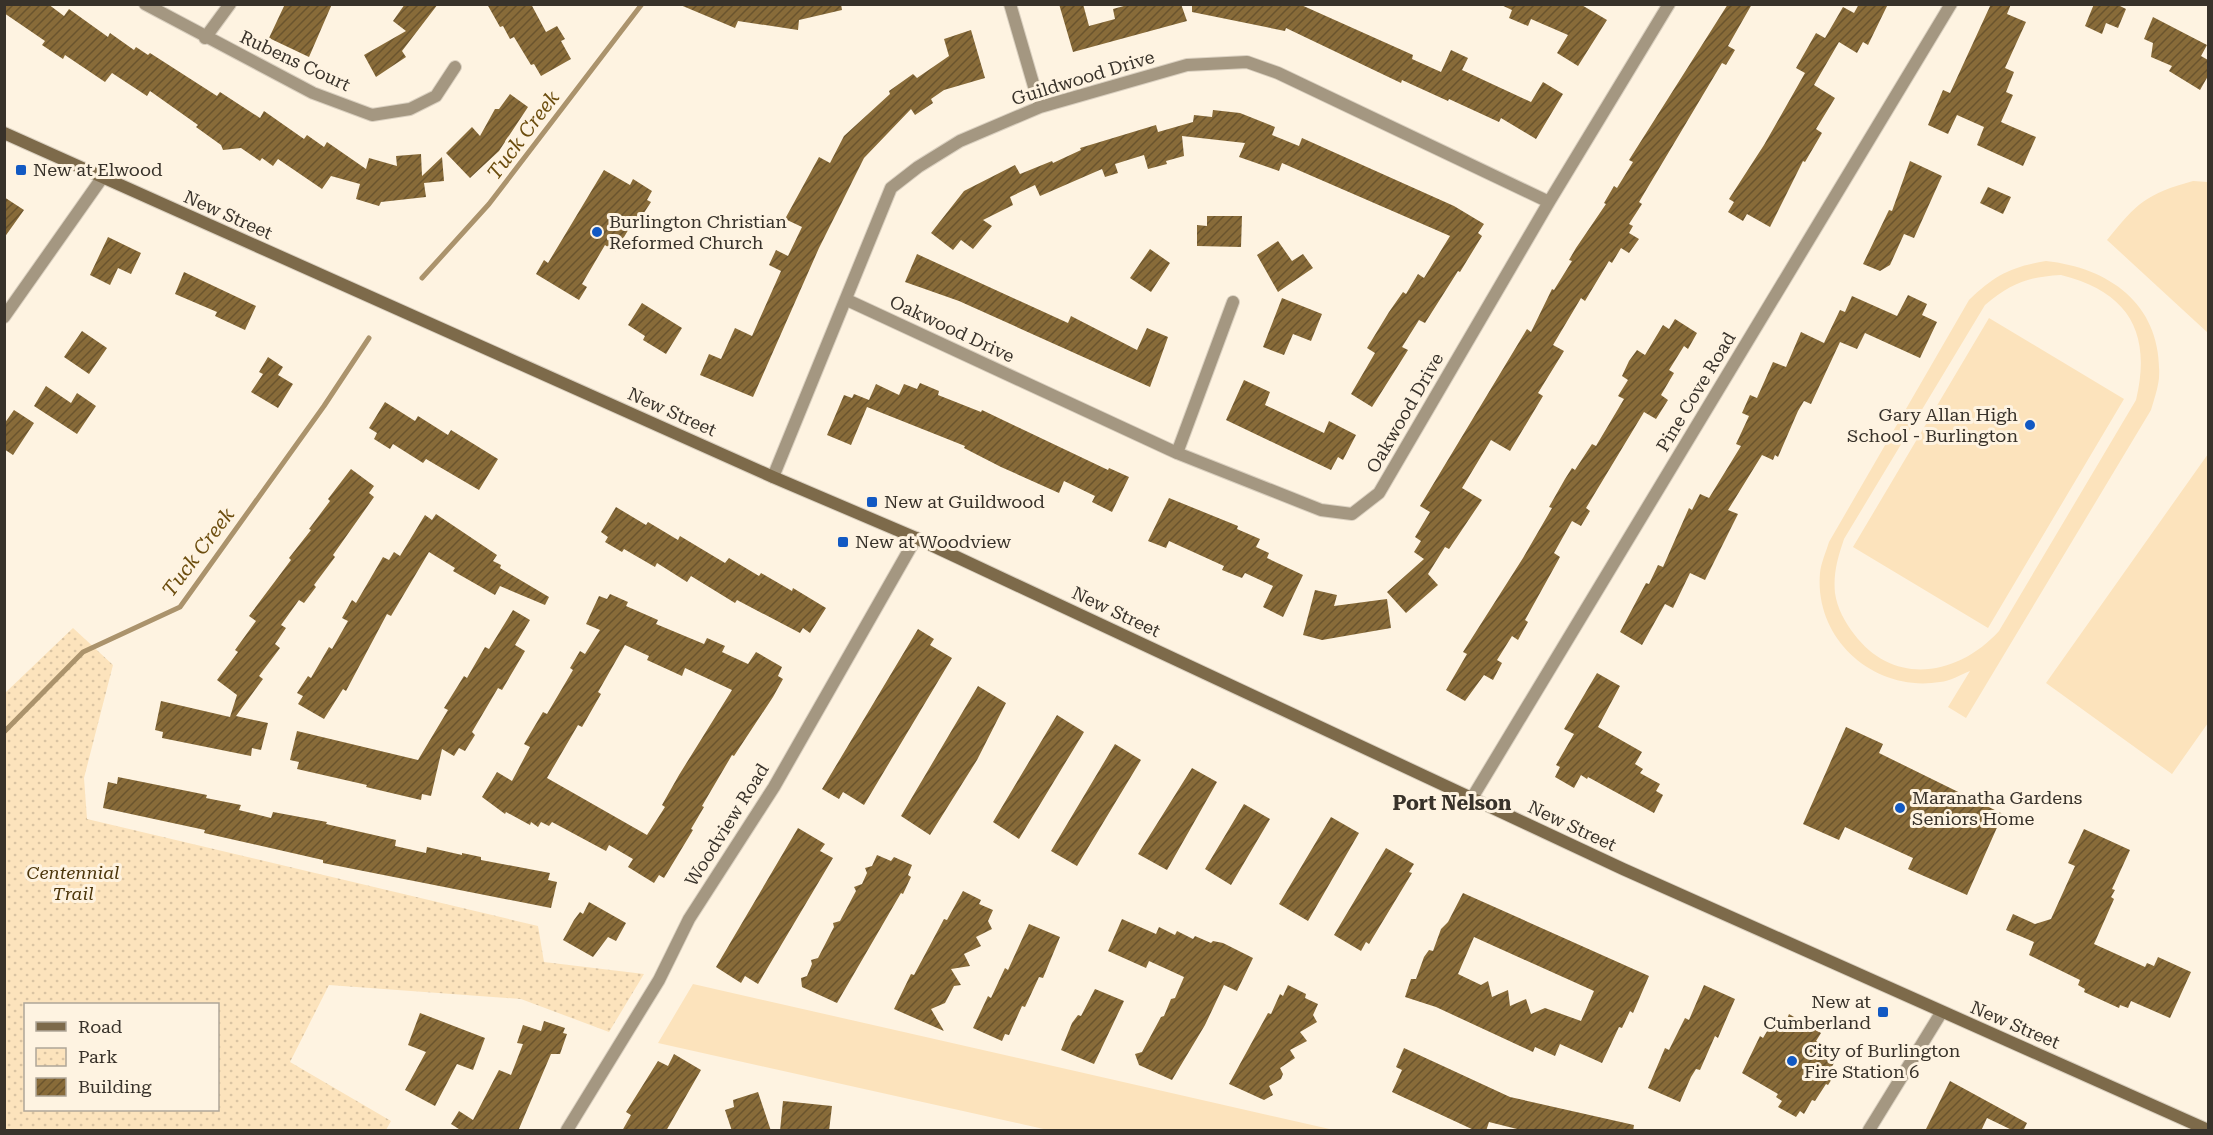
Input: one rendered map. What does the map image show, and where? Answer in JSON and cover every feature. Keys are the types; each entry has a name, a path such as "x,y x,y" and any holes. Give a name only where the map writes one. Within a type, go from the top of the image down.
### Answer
{"main road":[{"name":"New Street","path":"4,133 773,477 916,538 1472,798 1941,1013 2208,1130"}],"street":[{"name":"Rubens Court","path":"145,4 313,93 372,115 410,109 436,96 455,67"},
{"path":"206,38 230,4"},
{"path":"1010,4 1040,107"},
{"name":"Oakwood Drive","path":"847,300 1177,453 1321,510 1352,513 1379,494 1549,202 1669,4"},
{"name":"Pine Cove Road","path":"1472,798 1951,4"},
{"name":"Guildwood Drive","path":"773,477 891,188 918,167 960,141 1040,107 1187,65 1247,62 1278,73 1549,202"},
{"path":"4,317 102,178"},
{"path":"1177,453 1233,302"},
{"name":"Woodview Road","path":"567,1131 659,980 689,919 774,787 916,538"},
{"path":"1869,1131 1941,1013"}],"green space":[{"path":"2193,181 2208,182 2208,333 2107,240 2135,208 2164,190"},
{"path":"2046,261 2092,272 2111,282 2128,295 2142,311 2152,330 2158,353 2159,378 2151,410 1966,718 1948,707 1970,671 1944,681 1916,683 1893,679 1872,670 1853,657 1838,640 1827,620 1821,597 1820,573 1829,542 1969,300 2004,273","holes":["2061,275 2104,292 2119,304 2130,319 2137,335 2141,355 2136,400 1999,631 1965,658 1946,666 1926,669 1907,668 1888,662 1870,651 1854,634 1838,604 1835,593 1835,572 1844,539 1985,305 2012,286 2039,277"]},
{"path":"1989,318 2124,399 1988,628 1853,547"},
{"path":"2208,454 2208,723 2172,774 2046,683"},
{"name":"Centennial Trail","path":"73,628 113,665 84,778 87,819 538,926 544,962 644,974 609,1032 521,999 329,985 290,1062 391,1121 386,1130 5,1130 5,693"},
{"path":"693,984 1334,1130 1048,1130 658,1043"}],"building":[{"path":"4,4 48,4 64,16 69,9 108,37 110,33 134,50 136,47 148,55 150,53 217,96 220,92 260,118 264,111 304,139 307,135 324,147 327,142 366,169 369,158 397,166 396,156 421,154 422,176 442,157 444,181 424,183 426,197 381,202 379,206 356,199 360,184 331,176 322,189 278,159 273,166 262,158 260,161 241,148 223,150 221,145 196,127 198,125 150,91 147,96 112,73 105,82 65,55 63,59 42,45 45,41 4,13"},
{"path":"285,4 332,4 309,57 269,38"},
{"path":"405,4 438,4 402,51 406,57 376,77 364,55 406,31 393,21"},
{"path":"487,4 531,4 546,32 557,26 565,39 561,41 571,59 541,76 534,64 531,65 514,37 510,39 503,26 500,27"},
{"path":"678,4 841,4 842,10 799,20 798,30 738,21 735,28"},
{"path":"1059,4 1083,4 1089,26 1115,19 1113,9 1131,4 1181,4 1187,21 1073,52"},
{"path":"1192,4 1299,4 1413,55 1412,59 1441,72 1451,50 1468,58 1462,70 1531,102 1543,82 1563,94 1536,139 1501,118 1499,122 1402,80 1401,83 1286,28 1285,31 1192,12"},
{"path":"1499,4 1580,4 1607,20 1578,66 1557,53 1568,35 1531,19 1528,26 1509,18 1512,10"},
{"path":"1728,4 1752,4 1728,46 1735,50 1726,65 1722,63 1639,202 1642,204 1629,224 1633,226 1629,233 1639,239 1629,253 1621,248 1612,263 1609,261 1585,301 1581,298 1553,345 1564,351 1538,393 1543,396 1510,451 1491,440 1462,488 1482,500 1449,549 1445,547 1428,574 1438,585 1406,613 1387,592 1424,559 1414,552 1421,541 1415,537 1430,512 1420,506 1527,329 1531,332 1552,289 1554,290 1572,261 1569,260 1576,248 1606,204 1604,203 1614,186 1617,188 1633,162 1629,160"},
{"path":"1859,4 1888,4 1868,45 1863,42 1857,53 1839,42 1814,85 1835,98 1816,129 1822,133 1805,162 1803,161 1770,227 1747,214 1743,221 1728,212 1734,202 1729,199 1764,145 1805,73 1796,68 1816,33 1825,38 1843,7 1854,13"},
{"path":"1991,4 2011,4 2007,14 2026,22 2005,68 2014,72 2006,92 2013,95 2001,122 2036,137 2023,166 1977,145 1984,127 1957,115 1948,134 1928,125 1943,90 1950,93"},
{"path":"2094,4 2116,4 2126,9 2118,28 2106,23 2102,34 2085,26"},
{"path":"2153,17 2207,45 2201,56 2208,60 2208,76 2200,90 2169,71 2172,66 2151,57 2153,43 2144,39"},
{"path":"971,30 985,78 944,90 931,99 933,103 915,115 911,109 864,158 819,248 753,397 700,375 709,354 721,359 735,328 752,336 781,271 769,265 776,250 788,256 802,227 785,219 819,157 830,163 844,136 890,94 889,91 913,74 917,78 949,56 944,39"},
{"path":"510,94 528,107 499,151 470,178 446,153 472,127 480,136 495,109 499,109"},
{"path":"1213,110 1240,113 1275,127 1272,135 1299,146 1302,138 1454,206 1484,224 1478,233 1482,236 1460,272 1458,271 1425,323 1419,320 1402,347 1408,350 1372,407 1351,394 1375,353 1367,348 1403,292 1406,294 1418,274 1424,278 1450,236 1282,163 1279,171 1239,157 1245,143 1182,136 1184,156 1166,161 1167,164 1148,169 1144,155 1115,164 1118,173 1105,177 1102,169 1040,196 1035,185 1010,197 1013,205 983,220 992,226 973,249 961,240 953,250 931,233 964,191 1015,165 1020,174 1052,161 1053,163 1081,150 1080,148 1156,125 1158,132 1193,122 1194,115 1212,117"},
{"path":"1910,161 1942,176 1914,238 1904,234 1890,265 1880,271 1863,264 1889,210 1892,211"},
{"name":"Burlington Christian Reformed Church","path":"604,170 630,185 633,179 652,191 647,200 651,202 640,219 636,217 615,252 605,245 582,284 587,287 579,300 536,274 544,260 548,263"},
{"path":"1988,187 2011,197 2003,214 1980,203"},
{"path":"4,197 24,210 4,238"},
{"path":"1207,216 1242,216 1241,247 1197,246 1197,225 1207,226"},
{"path":"108,237 141,253 131,274 118,268 110,285 90,275"},
{"path":"1278,241 1292,261 1303,254 1313,268 1278,292 1257,255"},
{"path":"1150,249 1170,263 1151,292 1130,278"},
{"path":"917,254 1068,323 1071,316 1137,350 1147,328 1168,337 1150,387 959,301 905,282"},
{"path":"184,272 256,306 245,330 215,316 217,312 175,294"},
{"path":"1908,295 1927,304 1922,315 1937,322 1920,358 1865,333 1857,349 1840,342 1811,404 1804,401 1798,411 1778,457 1775,455 1773,460 1762,455 1728,510 1738,514 1705,580 1690,573 1673,608 1665,604 1642,645 1620,632 1646,583 1649,584 1658,565 1663,567 1689,508 1692,510 1700,494 1709,498 1741,446 1736,444 1749,416 1742,413 1750,395 1757,398 1773,362 1786,367 1801,332 1824,343 1840,310 1845,312 1852,296 1897,316"},
{"path":"1282,298 1322,314 1311,341 1293,334 1284,355 1263,347"},
{"path":"642,303 682,328 666,354 643,340 645,336 628,325"},
{"path":"1675,319 1697,333 1688,349 1684,346 1669,370 1674,373 1661,395 1668,400 1656,419 1644,412 1586,508 1590,511 1581,526 1572,521 1554,553 1560,557 1525,620 1528,622 1518,640 1512,636 1497,660 1502,663 1493,680 1484,675 1465,701 1446,690 1467,654 1463,652 1523,558 1552,508 1549,507 1565,479 1572,468 1575,470 1592,444 1596,446 1624,399 1618,396 1628,380 1622,376 1629,361 1637,350 1645,355 1663,325 1669,329"},
{"path":"82,331 107,348 89,374 64,357"},
{"path":"268,357 283,367 278,375 293,384 278,408 251,392 263,374 259,372"},
{"path":"1244,380 1270,392 1265,405 1324,433 1329,421 1356,435 1343,460 1338,457 1331,470 1226,420"},
{"path":"920,383 939,391 938,395 981,412 982,410 1108,470 1109,468 1129,477 1112,512 1092,502 1095,496 1064,481 1059,493 1001,467 964,448 965,446 867,407 851,445 827,435 844,395 852,398 854,394 869,400 876,384 899,395 904,384 917,389"},
{"path":"46,386 71,403 77,393 96,406 77,434 34,406"},
{"path":"385,402 415,421 418,416 448,435 451,430 498,459 479,490 426,459 423,463 393,444 390,449 374,439 377,433 369,428"},
{"path":"14,410 34,423 13,455 4,449 4,424"},
{"path":"351,469 374,486 369,493 374,497 333,555 335,557 314,585 316,587 304,603 299,600 281,625 286,628 275,644 280,648 259,676 263,679 236,716 268,723 261,750 252,748 251,756 162,738 163,732 155,730 161,701 230,717 237,695 217,680 238,652 235,650 256,621 249,616 291,560 289,558 311,530 309,529 330,501 328,499"},
{"path":"1169,498 1238,526 1237,529 1260,539 1256,547 1269,553 1267,558 1303,575 1283,617 1263,607 1273,586 1245,573 1242,578 1222,570 1224,566 1169,541 1166,548 1148,541"},
{"path":"616,507 678,540 680,536 725,563 729,558 759,576 761,573 792,591 793,588 826,608 810,633 803,628 800,633 737,600 735,603 691,576 687,582 657,563 655,567 624,549 622,552 605,542 608,537 601,532"},
{"path":"436,514 497,555 493,561 501,565 500,568 549,597 545,605 500,586 495,595 453,571 455,568 429,552 391,616 387,614 346,691 343,689 324,719 298,704 303,696 297,693 308,676 311,678 329,647 332,649 348,621 342,618 352,600 356,603 383,557 389,560 394,552 400,556 425,515 432,520"},
{"path":"1315,590 1337,595 1334,606 1387,599 1391,628 1322,640 1303,635"},
{"path":"610,594 628,602 626,606 658,620 656,624 704,644 707,638 725,646 722,652 748,664 756,652 782,667 778,676 783,679 773,697 734,756 732,755 702,806 704,807 691,829 693,830 664,878 659,875 654,883 628,867 633,859 609,845 606,851 552,822 549,826 541,822 538,827 531,822 530,825 506,812 505,814 482,797 497,772 512,781 530,747 524,744 543,712 547,714 573,670 570,668 580,651 585,654 600,630 586,624 599,596 607,599","holes":["625,645 649,656 647,660 682,676 685,668 732,690 679,775 662,805 665,807 647,835 547,778 578,725 582,727 601,694 598,692"]},
{"path":"513,610 530,620 515,645 525,651 502,690 498,688 472,732 475,735 465,751 459,748 454,756 442,749 431,796 422,794 421,800 366,787 367,785 297,769 299,762 290,760 297,731 418,760 448,710 444,708 464,676 467,678 485,647 489,649"},
{"path":"918,629 934,639 930,645 952,658 864,805 843,792 839,799 822,789"},
{"path":"1597,673 1620,686 1598,727 1642,752 1635,764 1643,769 1640,773 1660,784 1656,791 1663,795 1654,813 1588,777 1587,779 1581,775 1574,788 1555,777 1560,767 1556,765 1574,734 1564,729"},
{"path":"978,686 1006,703 977,760 930,835 901,816"},
{"path":"1057,715 1084,732 1019,839 993,822"},
{"name":"Maranatha Gardens Seniors Home","path":"1846,727 1883,744 1879,753 2003,814 1967,895 1908,869 1913,858 1845,827 1839,840 1803,824"},
{"path":"1115,744 1141,760 1077,866 1051,851"},
{"path":"1192,768 1217,782 1167,870 1138,854"},
{"path":"118,777 207,795 206,798 241,805 239,810 271,818 273,812 327,822 326,824 396,840 395,846 426,853 427,847 550,873 548,880 557,882 551,908 323,863 323,860 204,833 205,830 103,808 108,782 117,784"},
{"path":"1244,804 1270,819 1231,885 1205,869"},
{"path":"1331,817 1359,833 1308,921 1279,904"},
{"path":"798,828 825,844 820,851 833,858 758,984 745,976 741,983 716,967"},
{"path":"2084,829 2130,850 2112,889 2115,890 2111,897 2114,899 2094,944 2145,967 2147,963 2154,966 2158,957 2191,972 2170,1018 2131,1001 2128,1008 2120,1005 2119,1008 2084,992 2085,989 2078,985 2080,980 2029,955 2034,942 2006,930 2013,914 2035,924 2051,919 2075,866 2068,863"},
{"path":"1386,848 1414,864 1409,872 1412,873 1369,944 1366,942 1361,951 1334,935"},
{"path":"877,855 891,861 894,857 912,865 908,875 911,877 837,1003 802,987 801,978 807,976 812,964 811,960 818,958 834,927 833,923 840,921 856,891 854,887 862,884 867,873 865,868 872,866"},
{"path":"963,891 981,900 979,904 993,910 988,921 992,929 976,937 981,946 964,954 970,966 951,969 961,985 954,986 945,1003 931,1009 944,1031 894,1009 911,974 914,975 944,919 947,920"},
{"path":"1463,893 1649,976 1633,1013 1630,1011 1622,1028 1619,1027 1602,1063 1560,1044 1555,1056 1535,1047 1533,1052 1436,1007 1405,997 1411,979 1416,979 1424,957 1429,950 1433,951 1441,929 1448,922","holes":["1474,937 1594,991 1581,1021 1545,1008 1531,1014 1526,999 1510,1006 1508,990 1492,997 1488,981 1481,985 1458,974"]},
{"path":"589,902 626,923 616,941 608,937 593,957 563,940 574,920 580,912 583,914"},
{"path":"1122,919 1156,934 1159,927 1175,935 1177,931 1193,939 1195,936 1211,943 1213,941 1223,943 1253,958 1237,991 1224,985 1205,1025 1172,1080 1139,1065 1135,1054 1142,1052 1161,1017 1164,1016 1171,999 1175,998 1184,977 1149,961 1146,968 1108,951"},
{"path":"1029,924 1060,937 1043,978 1039,977 1009,1035 1005,1034 1002,1041 973,1028 988,996 991,998 1005,968 1008,970"},
{"path":"1288,985 1306,994 1305,998 1318,1004 1313,1015 1317,1022 1300,1032 1307,1041 1290,1050 1295,1058 1280,1068 1283,1074 1281,1079 1269,1086 1273,1095 1264,1100 1229,1084 1268,1013 1271,1014 1280,994 1283,996"},
{"path":"1704,985 1735,999 1718,1038 1715,1036 1700,1070 1696,1069 1691,1077 1680,1102 1648,1088 1665,1048 1669,1050 1685,1018 1689,1020"},
{"path":"1095,989 1124,1001 1094,1064 1061,1050 1072,1023 1078,1015 1081,1016"},
{"path":"420,1013 485,1038 473,1070 457,1064 435,1106 405,1090 426,1052 408,1045"},
{"name":"City of Burlington Fire Station 6","path":"1789,1014 1821,1033 1816,1041 1839,1055 1831,1068 1837,1071 1828,1085 1826,1084 1815,1101 1812,1100 1804,1114 1800,1111 1796,1117 1778,1107 1782,1101 1776,1097 1778,1094 1742,1073 1760,1036 1763,1038 1769,1028 1775,1032 1784,1017 1787,1019"},
{"path":"544,1021 565,1028 563,1033 567,1034 560,1054 551,1054 518,1131 462,1131 451,1124 459,1111 473,1120 499,1070 511,1075 523,1044 517,1043 523,1025 541,1031"},
{"path":"1404,1048 1510,1097 1634,1125 1633,1131 1525,1131 1489,1122 1486,1131 1476,1131 1392,1092 1402,1070 1396,1067"},
{"path":"674,1054 701,1070 666,1131 622,1131 631,1115 626,1112 658,1061 668,1066"},
{"path":"1950,1081 2027,1123 2023,1131 2014,1131 1987,1118 1981,1131 1925,1131"},
{"path":"758,1092 771,1131 732,1131 725,1110 734,1107 733,1100"},
{"path":"783,1101 832,1106 829,1131 780,1131"}],"waterway":[{"name":"Tuck Creek","path":"422,278 489,204 642,4"},
{"name":"Tuck Creek","path":"4,732 83,652 180,607 324,406 369,338"}],"place":[{"name":"New at Elwood","path":"21,170"},
{"name":"Burlington Christian Reformed Church","path":"597,232"},
{"name":"Gary Allan High School - Burlington","path":"2030,425"},
{"name":"New at Guildwood","path":"872,502"},
{"name":"New at Woodview","path":"843,542"},
{"name":"Maranatha Gardens Seniors Home","path":"1900,808"},
{"name":"New at Cumberland","path":"1883,1012"},
{"name":"City of Burlington Fire Station 6","path":"1792,1061"}],"district":[{"name":"Port Nelson","path":"1452,803"}]}
